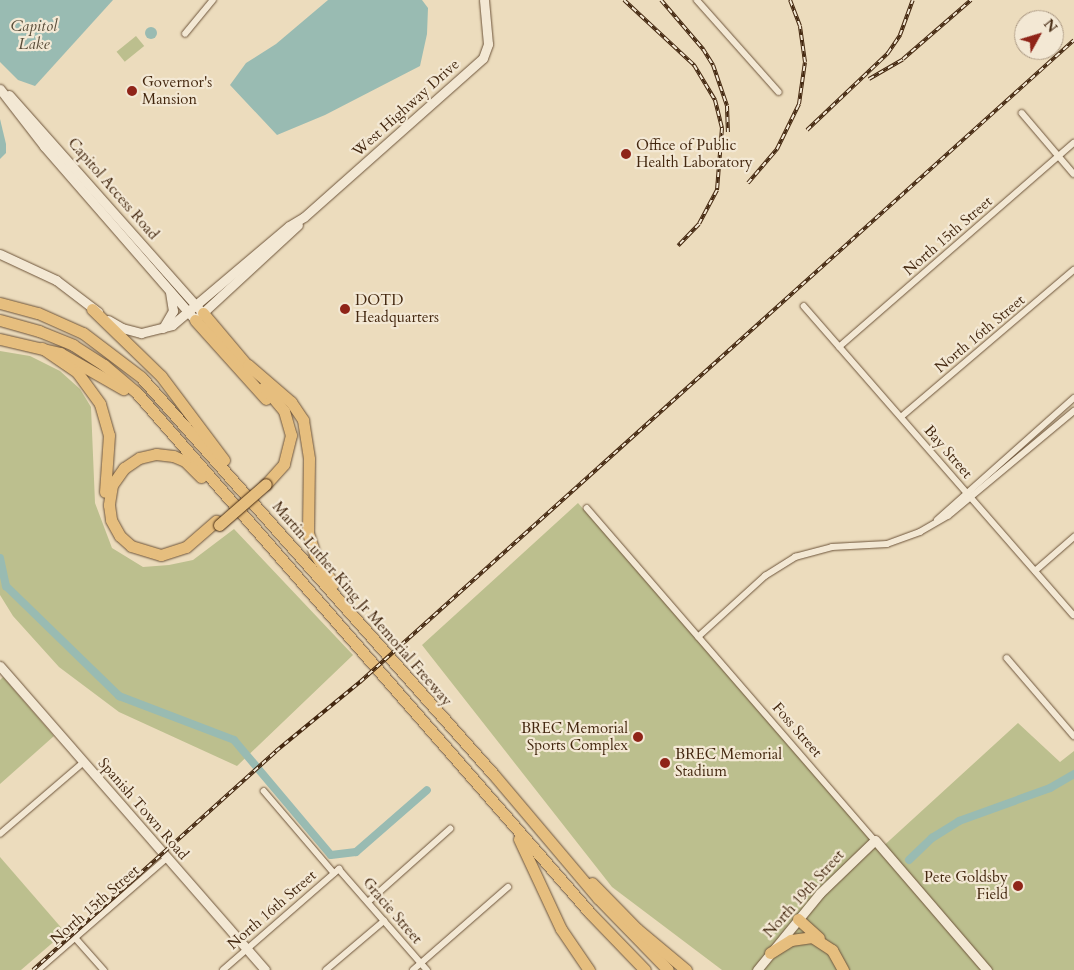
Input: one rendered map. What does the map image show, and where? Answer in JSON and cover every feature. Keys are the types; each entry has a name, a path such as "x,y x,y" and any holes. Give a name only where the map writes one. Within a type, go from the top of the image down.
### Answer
{"highway":[{"name":"Martin Luther King Jr Memorial Freeway","path":"0,303 61,322 118,357 152,388 578,871 608,909 668,970"},
{"path":"92,309 161,376 265,515"},
{"path":"196,313 248,365 291,402 303,420 309,459 309,540 351,614"},
{"path":"196,313 282,420 286,435 284,453 275,470 265,482"},
{"name":"Martin Luther King Jr Memorial Freeway","path":"0,320 39,331 73,345 114,373 148,405 507,818 645,970"},
{"path":"0,339 42,348 80,362 148,405"},
{"path":"42,348 78,372 100,404 109,435 106,518 122,546 144,557 167,559 189,551 265,482 287,459 290,429 281,406 248,365"},
{"path":"218,523 177,552 161,555 140,551 124,540 113,524 109,505 112,485 124,468 139,458 156,454 179,458 195,470 225,504 277,554"},
{"path":"507,818 532,862 561,929 589,970"},
{"path":"578,871 603,891 637,929 686,970"},
{"path":"798,918 836,954 843,970"},
{"path":"770,953 802,936 825,942"}],"street":[{"path":"185,34 213,0"},
{"name":"West Highway Drive","path":"159,331 196,313 483,58 486,50 484,0"},
{"path":"696,0 779,92"},
{"name":"Capitol Access Road","path":"0,88 38,140 167,288 196,313"},
{"name":"Capitol Access Road","path":"0,88 46,134 196,313"},
{"path":"1022,113 1074,174"},
{"name":"North 15th Street","path":"840,347 1074,143"},
{"path":"0,254 56,280 92,309 129,331 159,331 168,323 173,311 167,288"},
{"name":"North 16th Street","path":"902,417 1074,270"},
{"name":"Bay Street","path":"804,306 1074,615"},
{"path":"934,524 966,492 1074,398"},
{"path":"698,637 764,576 787,561 832,547 887,544 934,524 973,499 1074,411"},
{"path":"1046,422 1053,430"},
{"name":"Foss Street","path":"587,508 987,970"},
{"path":"1035,571 1074,537"},
{"path":"1007,658 1074,736"},
{"name":"Spanish Town Road","path":"1,669 265,970"},
{"path":"0,834 84,762"},
{"name":"Gracie Street","path":"264,791 336,871 368,902 427,970"},
{"path":"368,902 450,829"},
{"name":"North 19th Street","path":"757,970 798,918 874,840"},
{"name":"North 15th Street","path":"38,970 74,937 168,858"},
{"name":"North 16th Street","path":"223,970 336,871"},
{"path":"413,970 508,887"},
{"path":"326,970 384,920"},
{"path":"74,937 104,970"}],"green space":[{"path":"136,36 144,46 125,62 117,52"},
{"path":"0,351 30,356 60,371 80,389 91,407 95,503 112,548 143,567 169,565 193,560 234,529 353,655 237,766 119,712 59,667 13,616 0,595"},
{"name":"BREC Memorial Sports Complex","path":"578,503 879,850 1018,723 1060,762 1074,751 1074,970 722,970 612,887 422,645"},
{"path":"3,677 54,736 0,784 0,680"},
{"path":"0,857 65,932 21,970 0,970"}],"water":[{"name":"Capitol Lake","path":"0,0 113,0 35,86 18,80 0,62"},
{"path":"328,0 422,0 428,8 427,34 420,66 325,115 277,135 230,85 246,63 276,44"},
{"path":"151,27 157,33 151,39 145,33"},
{"path":"0,119 6,144 6,153 0,159"}],"waterway":[{"path":"0,558 6,586 119,696 234,740 331,855 356,852 427,790"},
{"path":"909,860 932,838 959,821 1050,788 1074,774"}],"railway":[{"path":"624,0 694,65 715,100 722,128 717,190 699,224 678,246"},
{"path":"661,0 703,49 713,65 727,106 728,132"},
{"path":"748,183 777,149 799,104 805,62 800,26 790,0"},
{"path":"807,130 888,53 900,35 913,0"},
{"path":"869,79 903,59 971,0"},
{"path":"33,970 276,751 360,682 1074,40"}],"place":[{"name":"Governor's Mansion","path":"132,91"},
{"name":"Office of Public Health Laboratory","path":"626,154"},
{"name":"DOTD Headquarters","path":"345,309"},
{"name":"BREC Memorial Sports Complex","path":"638,737"},
{"name":"BREC Memorial Stadium","path":"665,763"},
{"name":"Pete Goldsby Field","path":"1018,886"}]}
